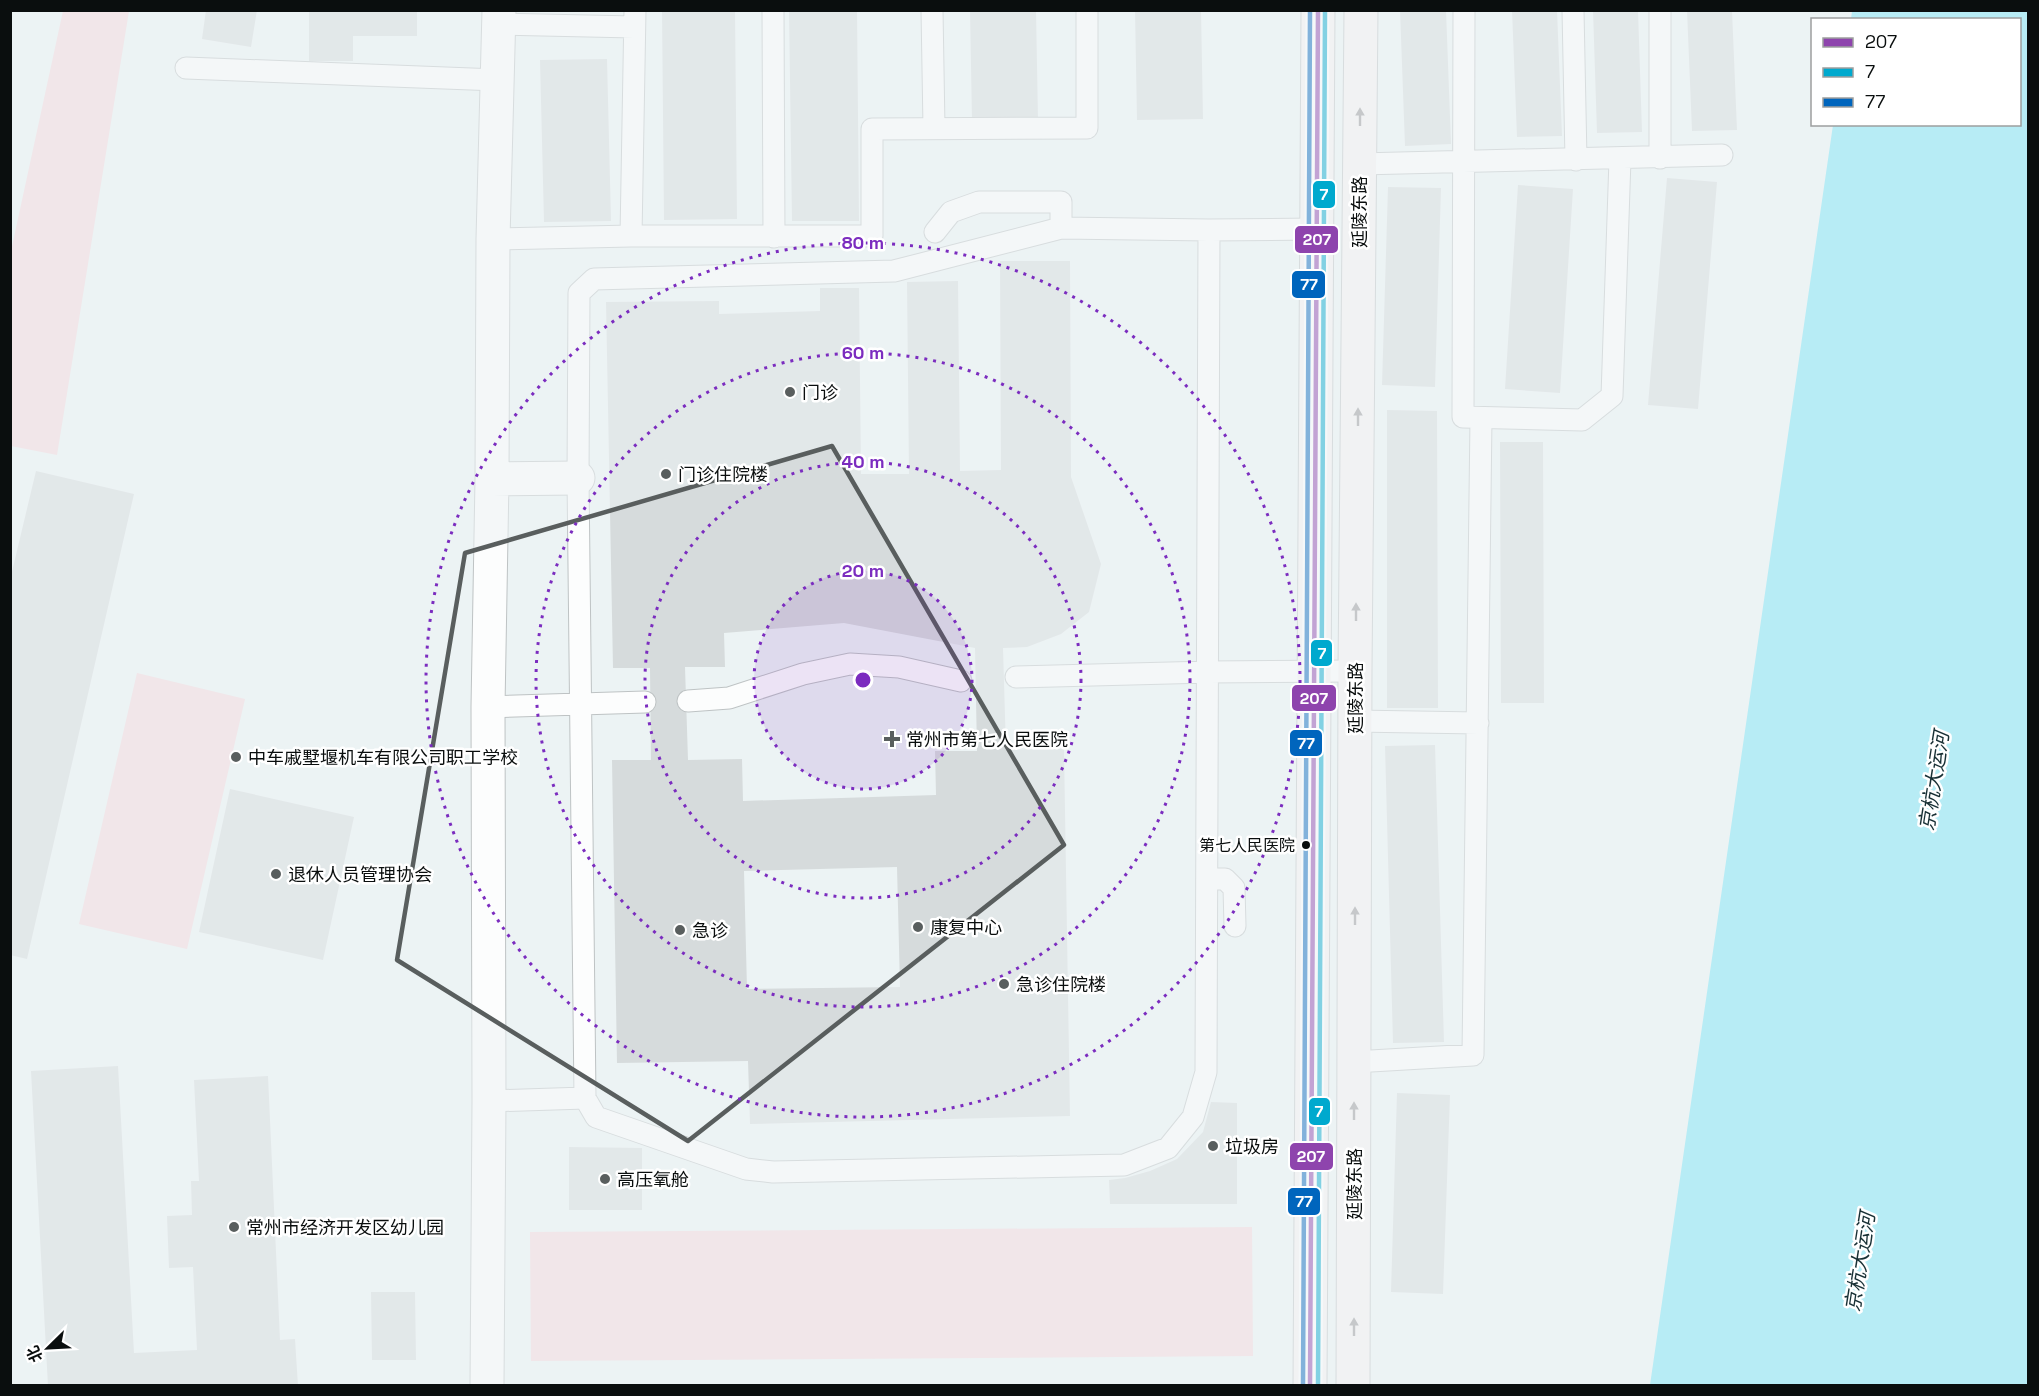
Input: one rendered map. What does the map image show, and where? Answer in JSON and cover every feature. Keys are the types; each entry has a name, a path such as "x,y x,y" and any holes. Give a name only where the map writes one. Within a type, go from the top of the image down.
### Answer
{"main road":[{"path":"1310,1386 1318,10"},
{"name":"延陵东路","path":"1353,1386 1355,671 1361,10"}],"street":[{"path":"487,1386 488,707 493,239 499,17"},
{"path":"492,478 578,478"}],"lane":[{"path":"773,10 774,237"},
{"path":"932,10 934,128"},
{"path":"493,239 631,236 872,236 872,129 1087,128 1087,10"},
{"path":"1464,10 1463,417 1582,420 1612,396 1620,159"},
{"path":"1574,10 1576,160"},
{"path":"1660,10 1660,158"},
{"path":"499,17 634,19 631,236"},
{"path":"186,68 497,80"},
{"path":"1360,164 1722,155"},
{"path":"935,232 951,212 979,202 1061,202 1061,228"},
{"path":"1209,230 1206,1072 1193,1117 1168,1148 1124,1165 773,1172 746,1169 596,1118 585,1098 589,916 580,705 579,293 594,279 894,271 1061,228 1316,229"},
{"path":"1354,1062 1473,1055 1481,418"},
{"path":"688,701 729,698 803,674 850,664 899,667 961,681"},
{"path":"1016,677 1355,671"},
{"path":"488,707 645,702"},
{"path":"1355,721 1478,723"},
{"path":"1207,879 1225,879 1234,888 1235,926"},
{"path":"489,1101 585,1098"}],"highlighted area":[{"path":"832,446 1064,845 688,1141 397,960 465,553"}],"shaded area":[{"path":"63,11 129,11 57,455 11,446 11,251"},
{"path":"137,673 245,699 187,949 79,924"},
{"path":"1252,1227 1253,1356 531,1361 530,1232"}],"water":[{"name":"京杭大运河","path":"1852,11 2028,11 2028,1385 1650,1385 1833,126 2021,126 2021,18 1851,18"}],"building":[{"path":"206,10 257,10 251,47 202,39"},
{"path":"309,10 417,10 417,36 353,36 353,61 309,61"},
{"path":"662,10 735,10 737,219 664,220"},
{"path":"789,10 857,10 859,221 792,221"},
{"path":"970,10 1036,10 1038,120 972,121"},
{"path":"1135,10 1201,10 1203,119 1137,120"},
{"path":"1400,10 1446,10 1451,144 1405,146"},
{"path":"1512,10 1557,10 1562,136 1517,137"},
{"path":"1593,10 1638,10 1642,132 1597,133"},
{"path":"1687,10 1732,10 1737,130 1692,131"},
{"path":"607,59 611,221 544,222 540,60"},
{"path":"1667,178 1717,182 1698,409 1648,405"},
{"path":"1518,185 1573,189 1560,393 1505,389"},
{"path":"1388,187 1441,188 1435,387 1382,385"},
{"path":"1000,261 1070,261 1071,477 1101,564 1089,612 1061,634 1027,647 1003,648 1006,750 1064,749 1070,1116 750,1124 748,1061 617,1063 612,760 651,760 650,668 613,668 606,302 719,301 719,314 820,311 820,288 859,288 861,474 909,474 907,282 958,281 960,471 1001,470","holes":["844,623 975,648 977,751 935,751 936,795 743,801 742,759 688,760 685,667 725,667 724,633","897,867 900,987 747,989 744,871"]},
{"path":"1387,410 1437,411 1438,708 1387,708"},
{"path":"1500,442 1543,442 1544,703 1501,703"},
{"path":"36,471 134,494 27,959 10,955 10,580"},
{"path":"1435,745 1444,1042 1393,1043 1385,746"},
{"name":"退休人员管理协会","path":"230,789 354,817 323,960 199,932"},
{"path":"118,1066 134,1353 197,1350 193,1267 169,1268 167,1216 192,1215 191,1181 199,1181 194,1080 268,1076 280,1340 295,1339 298,1386 48,1386 31,1071"},
{"path":"1397,1093 1450,1095 1443,1294 1391,1292"},
{"name":"垃圾房","path":"1211,1102 1237,1103 1237,1204 1110,1204 1109,1180 1150,1171 1177,1159 1203,1132"},
{"name":"高压氧舱","path":"569,1147 642,1148 642,1210 569,1210"},
{"path":"371,1292 415,1292 416,1360 372,1360"}],"transit line":[{"name":"77","path":"1303,1386 1310,10"},
{"name":"207","path":"1310,1386 1318,10"},
{"name":"7","path":"1318,1386 1325,10"}],"place":[{"name":"门诊","path":"790,392"},
{"name":"门诊住院楼","path":"666,474"},
{"name":"常州市第七人民医院","path":"892,739"},
{"name":"中车戚墅堰机车有限公司职工学校","path":"236,757"},
{"name":"第七人民医院","path":"1306,845"},
{"name":"退休人员管理协会","path":"276,874"},
{"name":"康复中心","path":"918,927"},
{"name":"急诊","path":"680,930"},
{"name":"急诊住院楼","path":"1004,984"},
{"name":"垃圾房","path":"1213,1146"},
{"name":"高压氧舱","path":"605,1179"},
{"name":"常州市经济开发区幼儿园","path":"234,1227"}]}
